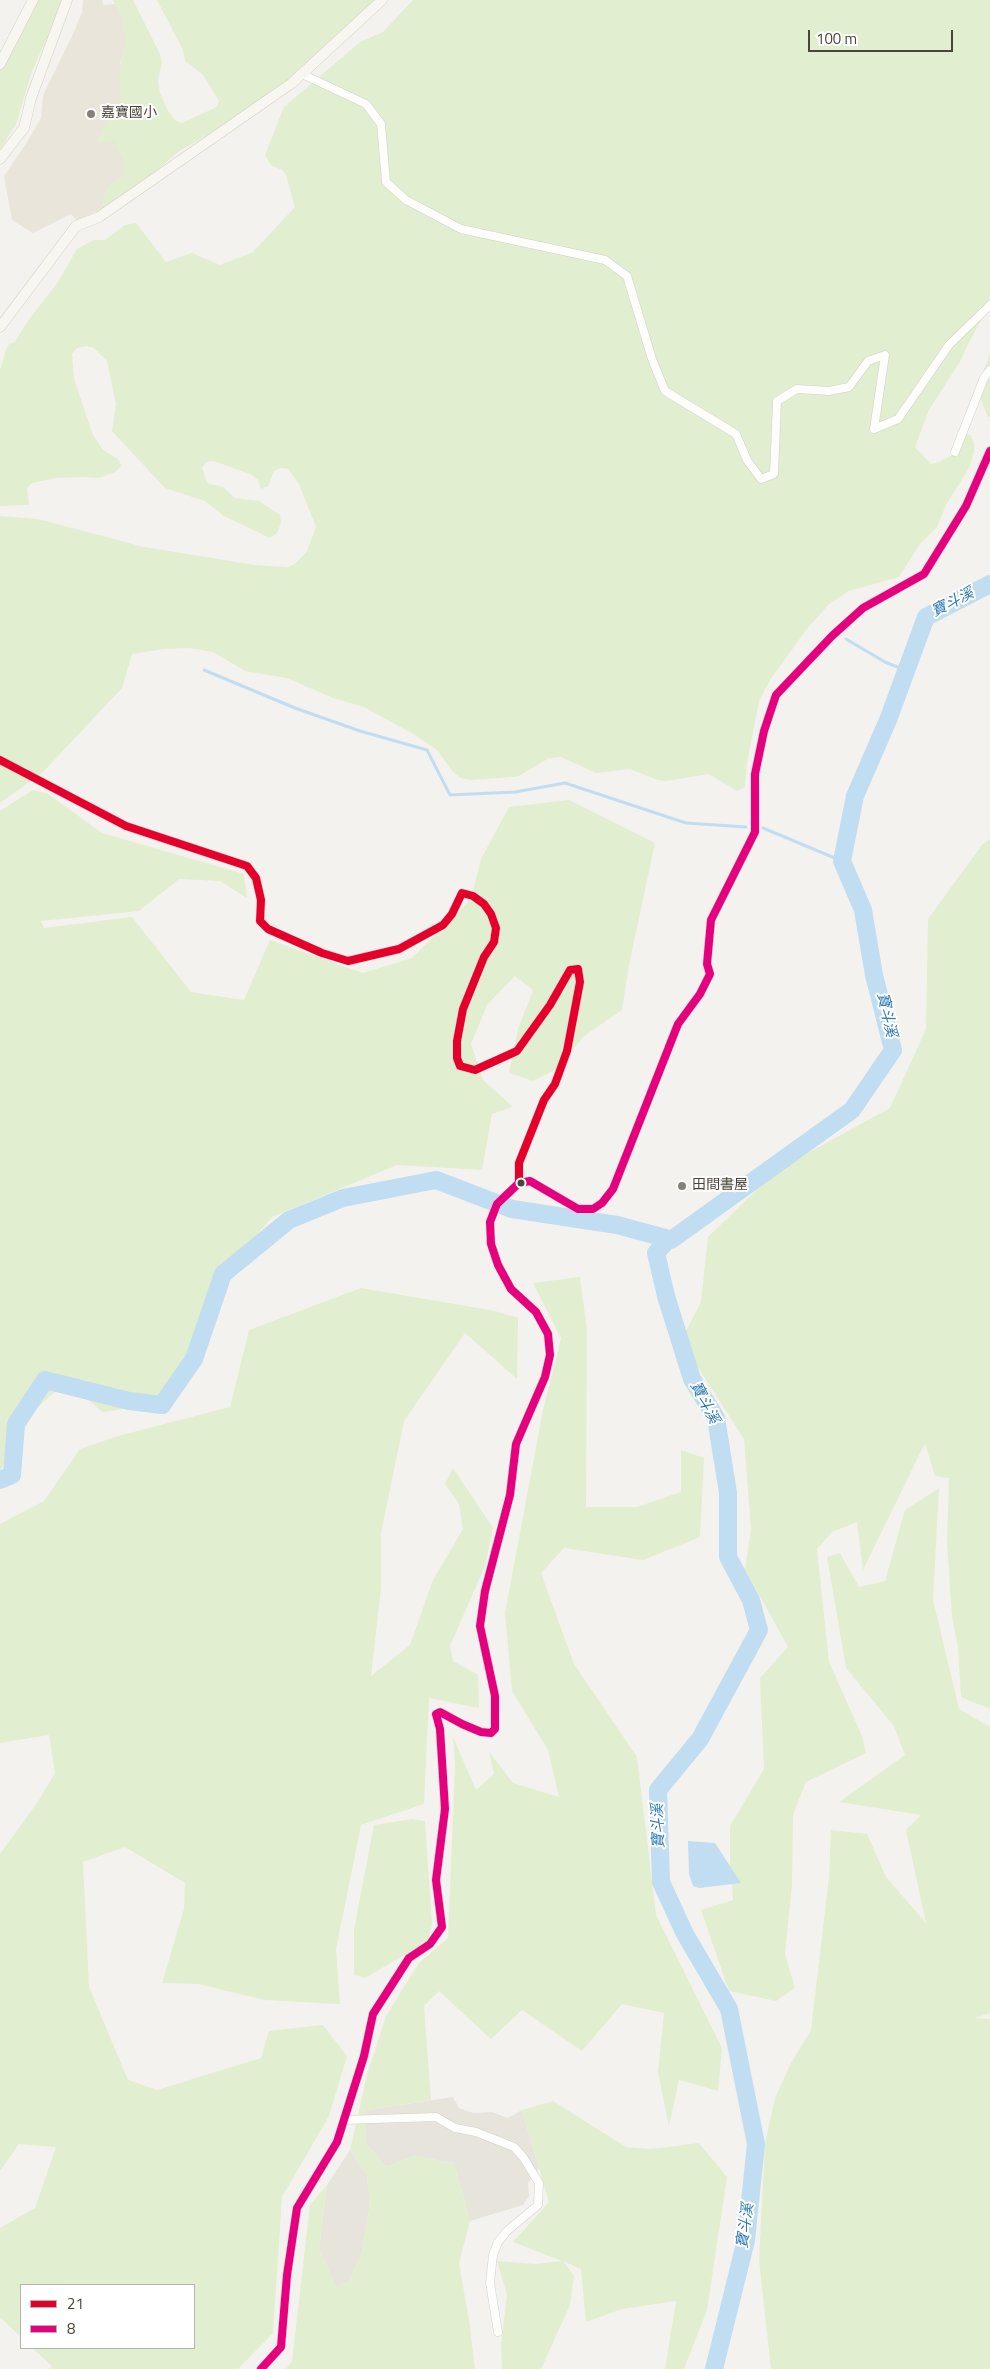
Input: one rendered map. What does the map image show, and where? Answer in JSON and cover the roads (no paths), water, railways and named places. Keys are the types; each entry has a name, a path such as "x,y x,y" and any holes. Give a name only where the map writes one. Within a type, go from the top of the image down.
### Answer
{"street":[{"path":"0,64 33,0"},
{"path":"0,159 24,128 31,98 65,11 67,0"},
{"path":"0,327 76,226 99,217 302,74 382,0"},
{"path":"302,74 366,104 381,124 386,182 406,200 461,229 605,260 627,276 652,359 665,391 736,434 747,460 761,479 774,474 777,402 797,389 829,391 849,387 868,361 885,355 874,430 898,419 950,345 990,305"},
{"path":"955,452 984,378 990,370"},
{"path":"261,2369 281,2347 287,2275 297,2208 338,2142 364,2056 373,2014 409,1958 430,1944 442,1927 436,1880 445,1809 440,1729 436,1714 440,1712 481,1732 491,1733 495,1729 494,1696 480,1626 485,1590 510,1495 516,1444 545,1378 550,1355 548,1334 536,1312 511,1288 498,1265 491,1244 490,1222 497,1204 520,1183 530,1181 578,1209 593,1209 602,1203 613,1189 678,1024 700,994 710,974 708,964 711,920 755,832 755,774 764,731 776,696 832,636 863,608 924,574 966,506 990,450"},
{"path":"0,760 126,826 247,866 256,878 261,900 260,921 268,929 322,953 348,960 399,949 443,925 452,914 462,893 472,896 484,904 491,914 496,928 494,942 484,957 463,1009 457,1041 457,1058 460,1066 475,1070 517,1051 550,1004 570,970 578,969 580,982 567,1051 555,1084 544,1100 519,1163 520,1183"},
{"path":"344,2120 436,2117 455,2128 476,2132 514,2146 523,2157 539,2183 538,2205 498,2242 493,2255 490,2283 498,2332"}],"water":[{"path":"688,1841 715,1843 741,1883 699,1888 693,1886 689,1874"}],"waterway":[{"name":"寶斗溪","path":"714,2369 746,2240 756,2144 729,2009 685,1934 661,1882 658,1790 700,1739 759,1630 751,1600 728,1557 728,1493 716,1418 692,1379 666,1296 656,1253 669,1239 671,1240 852,1110 893,1050 874,975 863,910 842,861 855,796 888,720 926,617 990,584"},
{"path":"846,639 885,662 907,671"},
{"path":"204,670 295,708 360,731 427,750 450,795 515,792 565,783 686,823 746,827"},
{"path":"763,828 842,861"},
{"path":"0,1480 12,1475 16,1424 45,1380 129,1401 162,1405 194,1359 223,1274 289,1220 343,1198 436,1180 512,1209 617,1225 669,1239"}],"place":[{"name":"嘉寶國小","path":"91,114"},
{"name":"田間書屋","path":"682,1186"}]}
